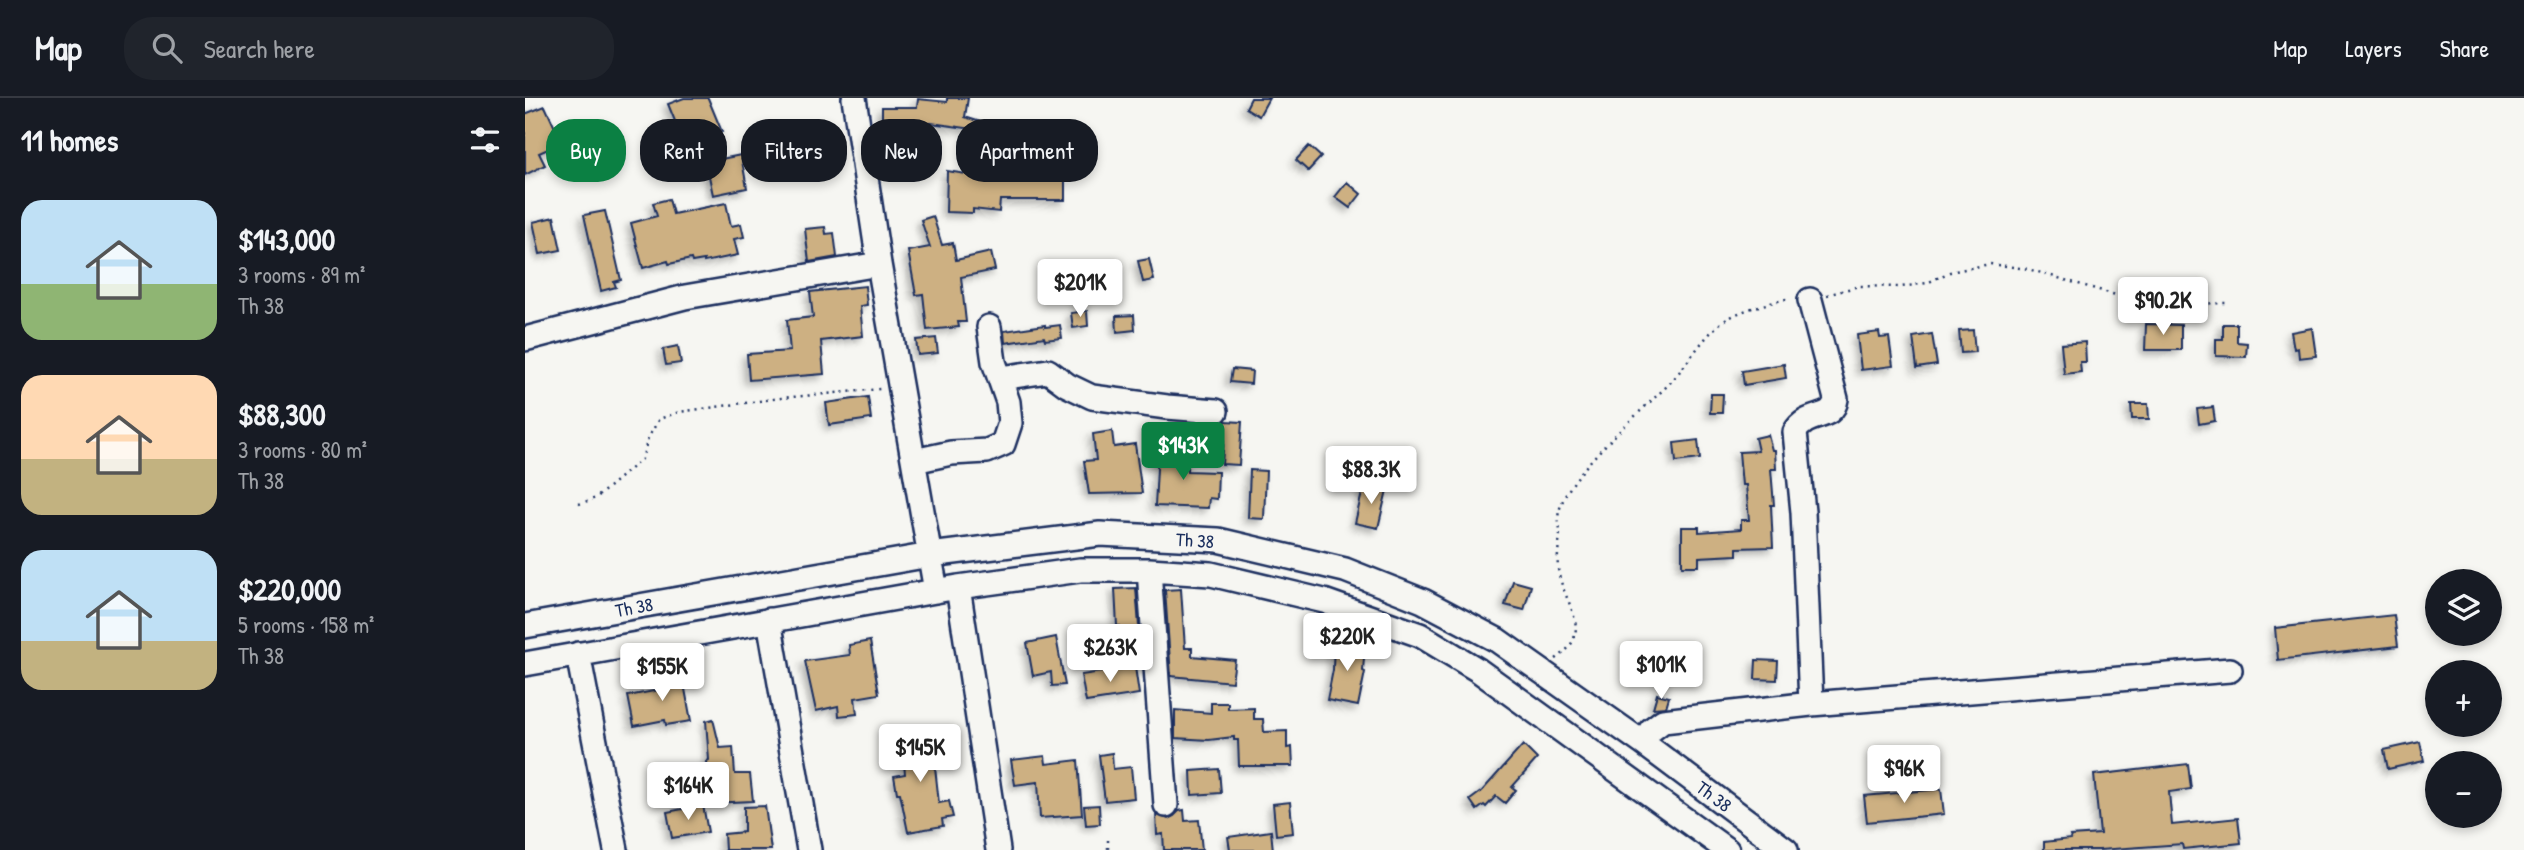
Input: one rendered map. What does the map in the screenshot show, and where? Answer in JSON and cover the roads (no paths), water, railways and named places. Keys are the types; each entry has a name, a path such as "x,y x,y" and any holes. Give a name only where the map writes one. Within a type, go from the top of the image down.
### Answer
{"street":[{"path":"855,98 879,264 930,555 947,589 998,850"},
{"path":"525,339 684,297 879,264"},
{"path":"1810,300 1836,399 1835,408 1830,413 1800,423 1795,432 1803,512 1811,704"},
{"path":"914,461 951,453 987,451 1003,444 1010,424 1008,402 994,362 989,327"},
{"path":"1000,378 1048,371 1067,385 1092,397 1216,411"},
{"name":"Th 38","path":"525,626 930,555 1100,534 1218,540 1345,570 1423,600 1497,640 1643,743 1786,850"},
{"name":"Th 38","path":"525,664 947,589 1080,570 1149,570 1211,574 1324,600 1420,635 1478,670 1727,850"},
{"path":"1149,570 1166,805"},
{"path":"769,621 809,850"},
{"path":"578,654 616,850"},
{"path":"1643,743 1651,730 1663,721 1811,704 2230,670"}]}
